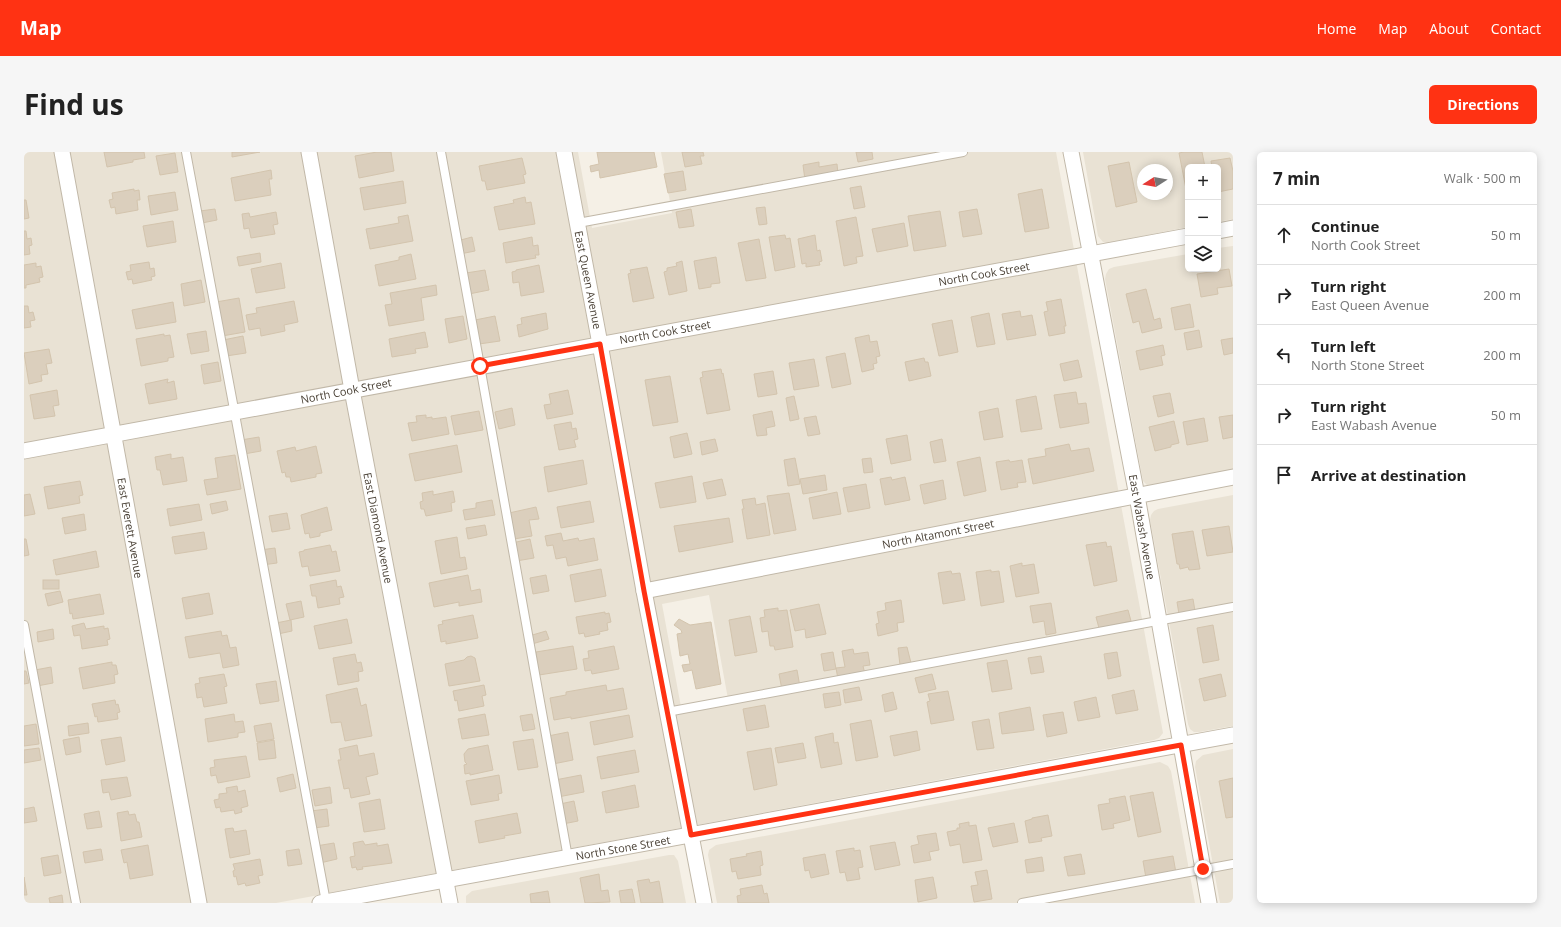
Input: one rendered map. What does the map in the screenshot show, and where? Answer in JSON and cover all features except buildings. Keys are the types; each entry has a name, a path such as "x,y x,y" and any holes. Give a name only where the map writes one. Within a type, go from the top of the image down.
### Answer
{"street":[{"name":"East Everett Avenue","path":"62,152 199,903"},
{"name":"East Diamond Avenue","path":"310,152 352,390 450,903"},
{"name":"East Queen Avenue","path":"564,152 644,591 704,903"},
{"name":"East Wabash Avenue","path":"1071,152 1137,496 1209,903"},
{"path":"1221,230 1233,228"},
{"name":"North Cook Street","path":"24,452 480,366 1185,237"},
{"name":"North Altamont Street","path":"644,591 1233,477"},
{"name":"North Stone Street","path":"323,903 1233,736"}],"lane":[{"path":"186,152 235,412 323,903"},
{"path":"441,152 568,858"},
{"path":"578,223 963,152"},
{"path":"667,712 1233,607"},
{"path":"24,625 76,903"},
{"path":"1022,903 1233,864"}],"shaded area":[{"path":"24,152 578,152 592,228 672,213 661,152 1056,152 1163,733 1159,738 276,903 24,903","holes":["709,595 728,699 681,707 662,604"]},
{"path":"1083,152 1233,152 1233,219 1221,221 1221,164 1185,164 1185,228 1107,243 1103,242 1098,236"},
{"path":"1233,246 1233,473 1149,487 1143,481 1105,279 1106,274 1109,269 1114,267 1185,255 1185,272 1221,272 1221,248"},
{"path":"1233,495 1233,726 1194,732 1190,729 1188,724 1150,520 1151,515 1158,509"},
{"path":"1233,749 1233,903 1220,903 1195,767 1196,761 1203,755"},
{"path":"1160,762 1168,766 1171,771 1195,903 717,903 708,855 709,850 716,845"},
{"path":"674,855 678,861 686,903 466,903 466,896 472,891"}],"route":[{"path":"480,366 600,344 644,591 691,835 1181,745 1203,869"}]}
